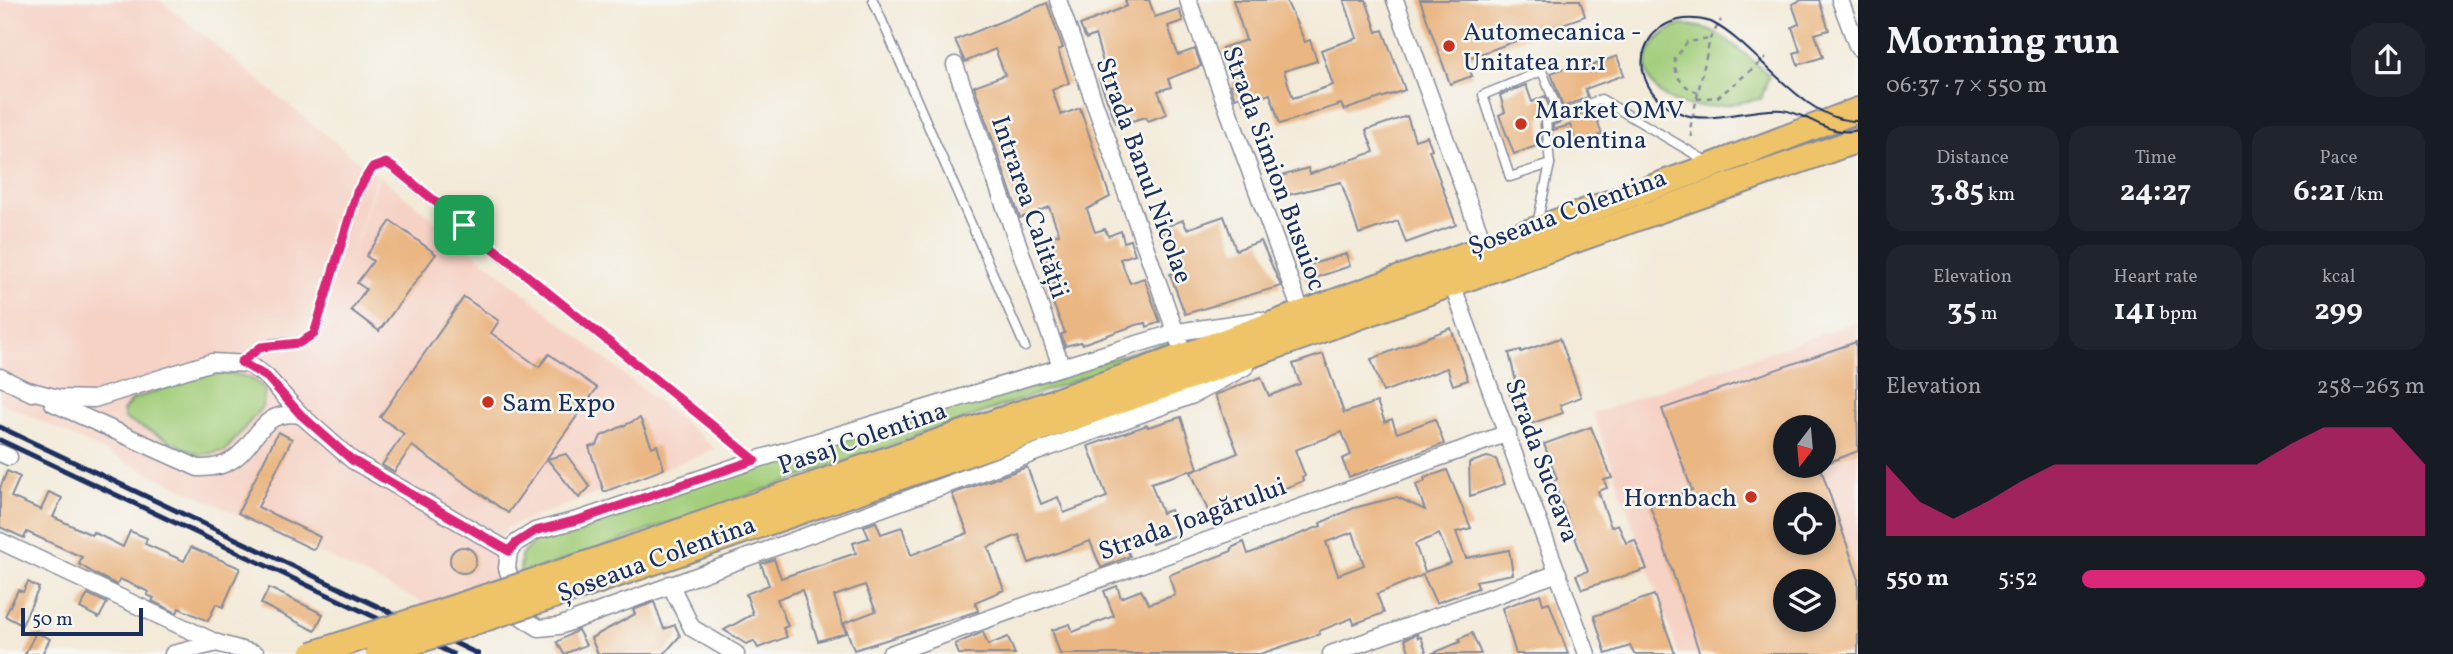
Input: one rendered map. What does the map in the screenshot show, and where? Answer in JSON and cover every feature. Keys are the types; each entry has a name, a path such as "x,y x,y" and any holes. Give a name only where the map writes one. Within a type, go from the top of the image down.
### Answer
{"main road":[{"name":"Șoseaua Colentina","path":"1157,377 1184,356 1714,165 1858,110"},
{"name":"Șoseaua Colentina","path":"1157,377 1296,340 1858,140"},
{"name":"Pasaj Colentina","path":"378,654 583,575 1157,377"},
{"name":"Pasaj Colentina","path":"312,654 583,575"}],"street":[{"name":"Strada Banul Nicolae","path":"1058,0 1184,356"},
{"name":"Strada Simion Busuioc","path":"1188,0 1302,314"},
{"path":"1395,0 1485,248"},
{"path":"1840,0 1858,48"},
{"name":"Intrarea Calității","path":"955,65 1061,366"},
{"name":"Strada Suceava","path":"1452,284 1587,654"},
{"name":"Șoseaua Colentina","path":"1296,340 1193,395 670,583 559,626 539,628 523,618 507,568 509,551 535,531 581,519 755,460 1177,332 1302,314"},
{"path":"24,389 58,398 94,399 212,362 241,362 267,377 301,415 352,460 509,551"},
{"path":"0,377 198,468 224,466 234,461 274,415 287,412 301,415"},
{"name":"Strada Joagărului","path":"892,653 1508,433"},
{"path":"0,541 217,643 256,654"},
{"path":"1331,654 1558,573"},
{"path":"670,583 692,628 713,643 736,654"},
{"path":"173,654 217,643"}],"lane":[{"path":"873,0 1025,347"},
{"path":"1550,164 1510,177 1483,95 1542,71 1560,116"},
{"path":"1537,228 1550,164 1546,121 1601,99 1714,165"},
{"path":"241,362 261,347 299,343 314,334 357,192 372,168 386,163 755,460"}],"path":[{"path":"1693,140 1690,129 1710,39 1721,20"},
{"path":"1698,92 1689,89 1679,79 1675,59 1688,42 1710,39"},
{"path":"1697,99 1718,97 1766,58"}],"shaded area":[{"path":"0,0 160,0 377,174 348,267 379,175 716,449 508,527 496,548 500,580 428,605 0,402"},
{"name":"Hornbach","path":"1858,321 1858,654 1679,654 1593,413"}],"green space":[{"path":"1681,25 1707,29 1729,41 1769,75 1761,99 1690,106 1666,97 1655,88 1648,77 1646,65 1649,53 1655,42 1666,32"},
{"path":"1171,341 1170,347 520,576 521,555 537,538 786,455"},
{"path":"208,374 247,377 265,391 262,407 225,451 199,455 125,419 123,411 133,399"}],"building":[{"path":"1125,0 1149,0 1155,17 1179,9 1183,21 1168,26 1178,55 1195,49 1201,66 1168,79 1171,87 1158,91 1167,114 1148,121 1146,117 1132,121 1131,117 1116,123 1099,79 1107,76 1095,35 1086,39 1080,25 1127,6"},
{"path":"1233,0 1286,0 1305,42 1310,40 1317,61 1284,71 1293,98 1333,85 1321,50 1357,38 1344,0 1366,0 1377,32 1383,30 1405,90 1344,110 1341,104 1280,124 1270,94 1243,103 1241,96 1235,98 1230,85 1234,84 1222,48 1246,40"},
{"name":"Automecanica - Unitatea nr.1","path":"1420,0 1580,0 1585,16 1466,59 1472,76 1450,84"},
{"path":"1802,0 1819,0 1829,30 1815,34 1823,57 1798,65 1794,53 1800,51 1792,27 1799,24 1792,4"},
{"path":"1047,3 1063,48 1058,50 1069,83 1052,90 1061,115 1080,108 1110,197 1087,209 1095,232 1105,229 1108,236 1121,231 1124,242 1130,240 1135,254 1120,259 1130,283 1144,278 1160,322 1147,327 1146,323 1136,325 1082,344 1081,342 1065,346 1061,335 1065,333 1046,286 1055,283 1039,241 1059,234 1049,207 1020,218 974,86 1005,75 995,49 965,62 955,40"},
{"path":"1617,56 1624,75 1585,89 1588,97 1563,107 1551,73 1576,64 1578,71"},
{"name":"Market OMV Colentina","path":"1526,85 1532,102 1545,96 1551,112 1540,118 1542,144 1514,154 1499,115 1505,112 1500,95"},
{"path":"1593,109 1602,134 1577,144 1570,125 1553,130 1553,125"},
{"path":"1407,116 1415,140 1427,136 1432,149 1429,150 1456,225 1406,243 1398,221 1359,234 1341,182 1284,196 1278,177 1308,168 1310,174 1374,152 1366,130"},
{"path":"1224,216 1236,250 1261,241 1281,286 1185,314 1170,274 1178,271 1162,232 1169,229 1168,226 1183,220 1187,229"},
{"path":"391,221 436,254 379,331 351,310 366,289 357,283 373,261 366,256"},
{"path":"1346,254 1350,266 1306,281 1302,267"},
{"name":"Sam Expo","path":"464,297 499,321 491,333 539,367 549,354 597,388 508,513 412,446 394,472 382,465 404,434 380,417"},
{"path":"1451,328 1468,380 1453,385 1447,368 1383,392 1371,359"},
{"path":"1560,338 1581,397 1560,405 1563,413 1521,427 1508,389 1517,386 1509,353 1521,352"},
{"name":"Hornbach","path":"1856,342 1858,451 1836,459 1836,415 1773,415 1773,478 1824,478 1829,492 1773,492 1773,555 1836,555 1836,513 1858,577 1858,654 1700,654 1650,505 1692,490 1662,409"},
{"path":"1323,354 1344,413 1377,402 1385,422 1392,419 1397,433 1435,419 1444,444 1349,477 1342,459 1351,455 1342,432 1295,450 1305,476 1302,477 1303,481 1283,489 1281,484 1234,502 1238,510 1213,522 1191,472 1238,453 1215,395 1261,377 1269,396 1300,384 1293,364"},
{"path":"1181,417 1198,468 1151,483 1162,513 1170,510 1179,534 1152,544 1150,539 1126,548 1130,556 1101,568 1090,541 1029,563 1019,535 988,547 1004,590 975,602 978,611 854,650 844,623 876,611 865,585 834,596 846,633 818,641 802,590 777,599 788,626 783,628 787,637 758,648 754,641 746,644 724,630 753,614 746,594 769,585 761,564 774,559 781,578 856,553 853,543 869,538 864,526 876,522 881,534 902,527 911,555 968,533 952,494 1027,467 1041,504 1058,497 1064,513 1107,497 1088,446 1147,425 1148,427"},
{"path":"640,418 652,447 657,445 664,469 604,492 589,447 597,445 601,436"},
{"path":"1591,427 1612,478 1604,480 1607,488 1598,491 1611,527 1618,524 1626,543 1635,540 1647,569 1582,589 1576,575 1588,571 1553,481 1557,479 1544,444"},
{"path":"278,432 292,439 258,507 320,537 314,550 238,513"},
{"path":"566,454 590,487 579,498 547,459"},
{"path":"1487,457 1496,459 1505,484 1470,496 1469,463"},
{"path":"1447,470 1471,528 1456,532 1466,558 1509,550 1513,574 1476,581 1478,588 1436,603 1423,575 1377,594 1384,613 1354,624 1352,618 1319,631 1320,634 1260,654 1060,654 1052,630 1070,624 1073,632 1114,616 1104,591 1117,586 1121,598 1141,590 1149,604 1175,595 1169,575 1232,551 1231,548 1244,542 1248,554 1321,526 1320,523 1354,508 1397,497 1425,510 1416,485 1425,481 1424,478","holes":["1353,532 1364,565 1338,575 1326,542","1439,534 1451,563 1425,572 1415,544"]},
{"path":"7,471 20,477 11,497 41,510 49,492 62,498 53,517 92,535 93,532 123,547 130,531 147,538 145,544 184,561 191,547 240,568 223,607 216,604 208,621 179,608 177,613 152,601 154,598 147,595 149,592 120,579 117,585 97,575 79,564 82,557 27,532 24,538 0,527 0,488"},
{"path":"463,547 472,551 476,560 472,569 463,573 454,569 450,560 454,551"},
{"path":"28,582 39,588 22,625 5,616 18,590 23,592"},
{"path":"269,588 323,614 315,631 261,604"},
{"path":"88,594 107,603 99,618 80,608"},
{"path":"1540,594 1543,604 1549,602 1568,654 1516,654 1502,608"},
{"path":"1654,595 1675,654 1634,654 1630,646 1606,654 1594,616"},
{"path":"654,602 664,629 675,625 680,636 664,654 598,654 591,638 635,614 633,610"},
{"path":"578,630 586,645 564,654 557,642"},
{"path":"36,632 50,639 42,654 25,654"},
{"path":"983,632 988,645 1008,637 1015,654 959,654 955,644"},
{"path":"1472,633 1481,654 1431,654 1460,642 1459,639"},
{"path":"1417,634 1418,638 1421,637 1427,654 1410,654 1405,639"}],"tram line":[{"path":"1858,121 1838,118 1818,109 1729,33 1711,22 1687,19 1668,24 1653,34 1645,49 1643,66 1647,84 1660,100 1680,113 1704,118 1782,110 1838,131 1858,130"}],"railway":[{"path":"0,427 478,654"},
{"path":"0,440 453,654"}],"place":[{"name":"Automecanica - Unitatea nr.1","path":"1449,46"},
{"name":"Market OMV Colentina","path":"1521,124"},
{"name":"Sam Expo","path":"488,402"},
{"name":"Hornbach","path":"1751,497"}],"route":[{"path":"386,163 464,225 755,460 581,519 535,531 523,537 509,551 352,460 301,415 267,377 241,362 261,347 274,343 299,343 314,334 357,192 372,168 386,163"}]}
